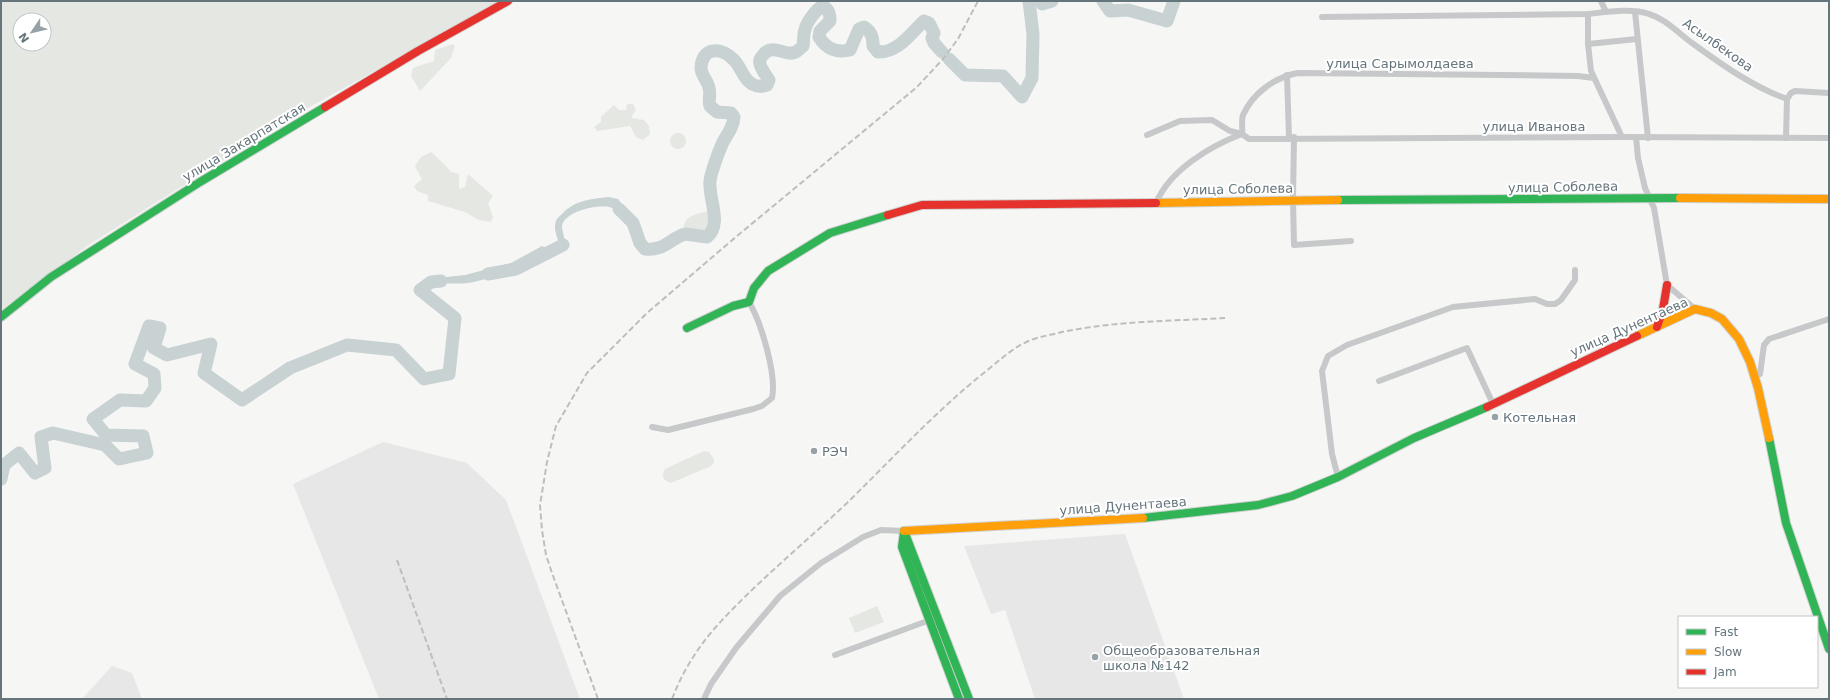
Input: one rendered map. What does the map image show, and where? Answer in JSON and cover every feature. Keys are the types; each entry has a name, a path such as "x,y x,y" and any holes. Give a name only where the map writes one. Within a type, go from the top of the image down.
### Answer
{"street":[{"name":"улица Закарпатская","path":"1,317 51,277 200,182 418,51 508,1"},
{"path":"1601,1 1606,12"},
{"name":"Асылбекова","path":"1322,17 1588,14 1606,12 1635,12 1649,14 1665,21 1709,56 1759,86 1787,99"},
{"path":"1635,12 1648,138"},
{"path":"1588,14 1588,44 1591,71 1622,137"},
{"path":"1588,44 1637,39"},
{"name":"улица Сарымолдаева","path":"1242,134 1242,117 1251,102 1270,83 1287,75 1298,73 1578,76 1594,78"},
{"path":"1287,75 1292,138 1294,245 1351,241"},
{"path":"1786,138 1787,99 1791,93 1795,91 1829,93"},
{"name":"улица Иванова","path":"1147,135 1180,121 1212,120 1230,131 1242,134 1249,139 1622,137 1829,138"},
{"path":"1156,203 1162,190 1173,178 1211,147 1242,134"},
{"path":"1636,137 1638,158 1645,188 1651,198 1654,208 1667,284 1663,309 1657,327"},
{"name":"улица Соболева","path":"749,302 754,288 768,271 830,233 922,205 1032,203 1091,205 1293,200 1651,198 1829,199"},
{"path":"1338,477 1332,454 1322,371 1328,356 1347,345 1453,307 1535,299 1547,304 1555,304 1564,297 1575,280 1576,270"},
{"path":"1667,284 1695,308"},
{"path":"652,427 668,430 753,409 762,406 772,398 774,387 772,375 758,318 749,302 733,306 687,328"},
{"name":"улица Дунентаева","path":"904,531 1137,518 1258,505 1292,496 1338,477 1414,438 1493,404 1695,308 1714,314 1725,321 1736,334 1747,356 1755,377 1785,522 1818,616"},
{"path":"1755,377 1760,374 1764,345 1769,339 1829,320"},
{"path":"1379,381 1468,348 1493,404"},
{"path":"704,699 711,684 736,648 780,596 822,563 863,537 881,530 904,531"},
{"path":"904,531 902,547 960,699"},
{"path":"904,531 969,699"},
{"name":"улица Дунентаева","path":"1818,617 1829,649"},
{"path":"835,655 930,620"}],"shaded area":[{"path":"1,1 501,1 292,117 90,244 1,310"},
{"path":"452,44 455,46 451,58 420,91 411,76 413,68 434,61 435,50"},
{"path":"627,104 633,104 636,110 632,118 644,120 649,126 650,134 643,140 636,137 630,126 597,131 594,127 601,122 601,117 614,105 619,110 626,110"},
{"path":"675,133 681,133 686,138 684,147 681,149 675,149 670,144 670,138"},
{"path":"431,152 451,172 459,174 459,189 465,187 468,174 493,196 488,203 493,217 491,222 479,220 465,212 428,201 428,195 417,191 414,186 422,179 415,166 421,157"},
{"path":"609,197 618,199 634,220 629,223 617,211 607,207 592,208 576,212 564,221 562,228 566,244 560,250 539,254 523,264 495,276 474,282 436,284 431,285 430,289 421,283 427,279 465,275 511,263 542,246 549,249 555,248 559,243 555,227 556,220 567,209 584,201"},
{"path":"708,211 712,214 712,222 703,231 697,232 684,227 689,217"},
{"path":"383,442 467,463 506,500 580,699 379,699 293,484"},
{"path":"704,451 709,452 714,459 714,463 711,466 671,483 665,480 663,474 665,469"},
{"name":"Общеобразовательная школа №142","path":"1125,534 1184,699 1035,699 1005,610 991,614 964,546"},
{"path":"877,606 884,622 855,633 849,618"},
{"path":"112,666 132,673 142,699 82,699"}],"waterway":[{"path":"949,59 965,75 1003,76 1022,97 1032,78 1033,34 1029,1"},
{"path":"1042,1 1042,4 1052,1"},
{"path":"1103,1 1110,11 1128,10 1167,21 1174,1"},
{"path":"619,209 633,223 640,243 645,249 657,248 685,234 707,237 712,232 714,225 714,210 710,181 713,167 734,117 731,113 717,112 710,106 710,90 701,68 702,61 709,52 719,51 724,53 734,60 749,82 758,86 767,85 769,80 762,70 760,59 769,50 791,53 803,46 807,24 814,13 823,6 829,12 830,21 820,31 819,37 825,45 832,49 841,51 850,50 859,29 864,27 870,33 873,46 878,52 892,49 904,41 924,21 929,23 934,33 932,38 934,43 942,52"},
{"path":"488,274 516,269 563,245"},
{"path":"1,479 4,465 19,453 35,473 45,468 41,437 53,433 105,445 119,459 147,453 143,436 106,435 93,419 120,400 146,401 155,388 154,374 135,364 149,326 160,328 154,348 167,355 211,344 204,373 242,400 290,368 347,345 396,350 424,379 449,374 455,318 420,290 431,282 441,281"}],"railway":[{"path":"598,699 546,555 542,530 540,505 547,462 556,426 587,373 647,313 737,236 917,87 943,59 958,39 978,1"},
{"path":"672,699 680,680 695,654 714,629 730,612 848,502 949,403 1012,350 1035,339 1082,328 1144,322 1225,318"},
{"path":"397,560 447,699"}],"traffic: fast":[{"path":"1,317 51,277 200,182 325,107"},
{"path":"1338,200 1680,198"},
{"path":"687,328 733,306 749,302 754,288 768,271 830,233 888,215"},
{"path":"1143,518 1258,505 1292,496 1338,477 1414,438 1487,407"},
{"path":"1769,438 1786,523 1818,616"},
{"path":"904,531 969,699"},
{"path":"904,532 902,547 959,699"},
{"path":"1818,617 1829,649"}],"traffic: slow":[{"path":"1680,198 1829,199"},
{"path":"1156,203 1338,200"},
{"path":"1637,336 1695,309 1711,313 1722,319 1739,339 1750,362 1758,388 1769,438"},
{"path":"904,531 1143,518"}],"traffic: jam":[{"path":"325,107 418,51 508,1"},
{"path":"888,215 922,205 1156,203"},
{"path":"1657,327 1663,309 1667,285"},
{"path":"1487,407 1637,336"}],"place":[{"name":"Котельная","path":"1495,417"},
{"name":"РЭЧ","path":"814,451"},
{"name":"Общеобразовательная школа №142","path":"1095,657"}]}
